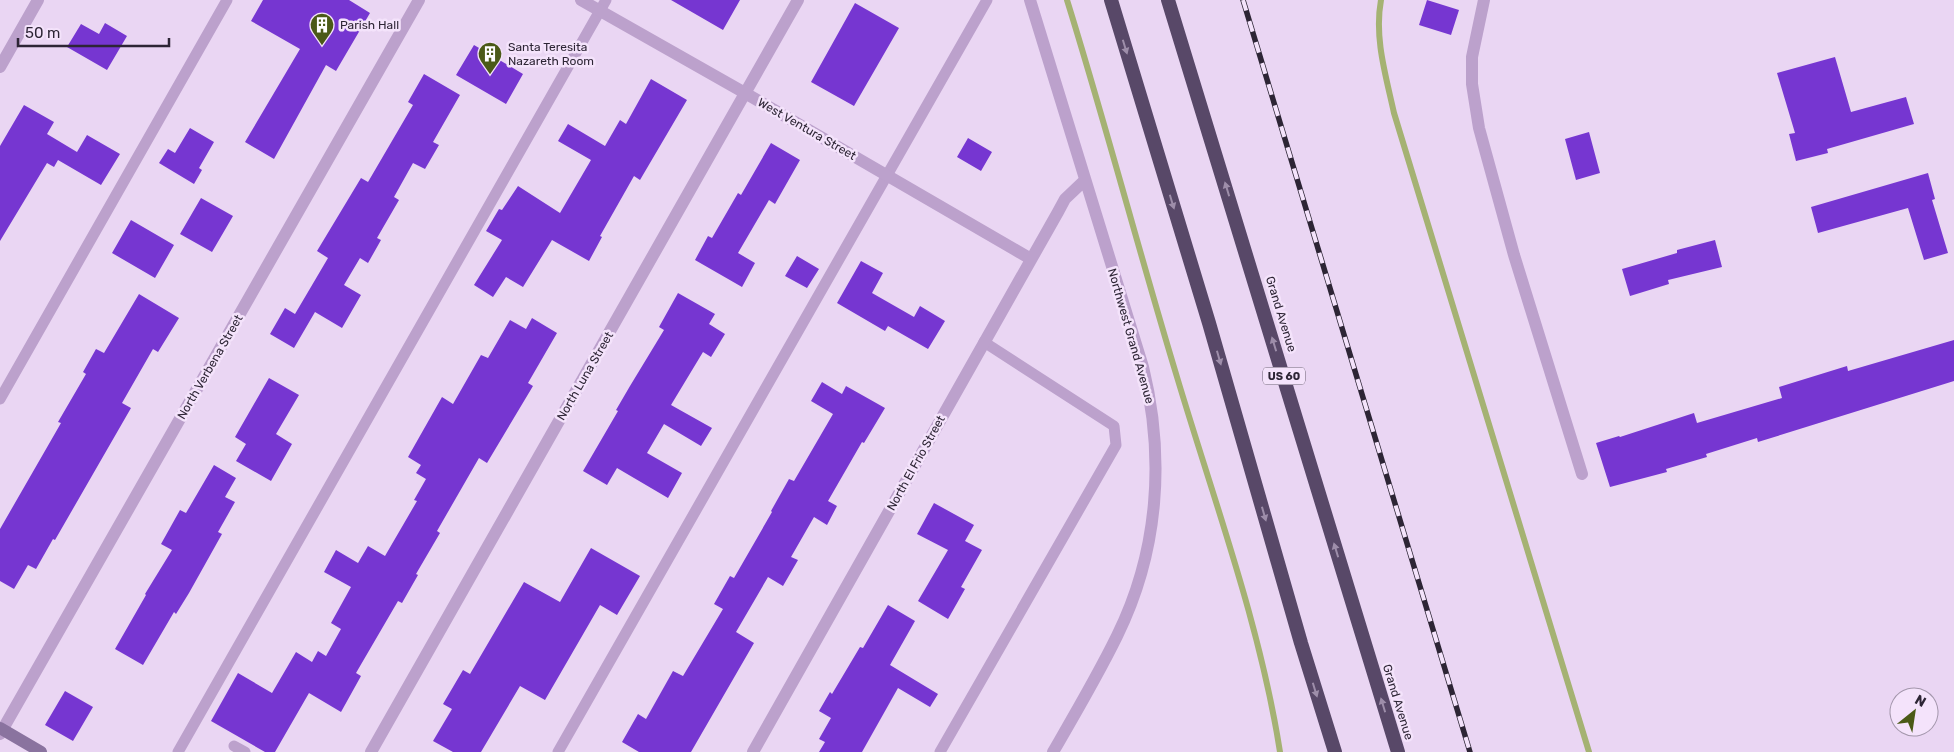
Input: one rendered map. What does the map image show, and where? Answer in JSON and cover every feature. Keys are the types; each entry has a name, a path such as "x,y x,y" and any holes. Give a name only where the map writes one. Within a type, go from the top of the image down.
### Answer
{"highway":[{"path":"1110,0 1208,323 1334,752"},
{"name":"Grand Avenue","path":"1168,0 1398,752"}],"main road":[{"path":"1,731 41,752"}],"street":[{"path":"0,67 38,0"},
{"name":"North Verbena Street","path":"1,731 419,0"},
{"name":"West Ventura Street","path":"581,0 603,5 745,93 1031,259"},
{"name":"North Luna Street","path":"371,752 798,0"},
{"name":"Northwest Grand Avenue","path":"1030,0 1148,389 1153,413 1156,448 1156,482 1152,523 1146,557 1128,612 1106,658 1053,752"},
{"path":"1484,0 1472,57 1472,84 1479,128 1517,265 1582,474"},
{"name":"North El Frio Street","path":"752,752 1031,259 1066,199 1085,180"}],"lane":[{"path":"0,399 227,0"},
{"path":"558,752 987,0"},
{"path":"178,752 603,5"},
{"path":"940,752 1116,445 1114,426 984,342"},
{"path":"234,746 245,752"}],"building":[{"path":"263,0 349,0 370,13 336,71 326,65 274,159 245,142 300,49 251,21"},
{"path":"671,0 740,0 723,30"},
{"path":"1427,0 1459,10 1451,35 1419,25"},
{"path":"855,3 899,28 854,106 811,82"},
{"path":"105,23 127,36 107,70 67,47 81,24 99,34"},
{"name":"Santa Teresita Nazareth Room","path":"474,45 523,74 506,104 456,75"},
{"path":"1835,57 1851,112 1906,97 1914,124 1827,149 1828,153 1796,161 1789,134 1795,133 1777,73"},
{"path":"424,74 460,95 433,142 439,145 425,169 413,163 394,197 399,200 377,238 381,240 368,263 360,258 344,285 361,295 342,328 315,312 294,348 270,334 285,308 295,314 328,258 317,251 361,178 368,182 413,105 408,102"},
{"path":"651,79 687,100 640,180 634,176 600,236 602,237 589,261 552,240 523,287 506,277 493,297 474,285 502,240 486,231 499,209 502,210 518,186 560,213 591,160 558,141 568,124 605,146 620,120 626,124"},
{"path":"24,105 54,122 47,134 77,152 87,135 120,154 101,185 58,160 54,167 47,163 0,241 0,146"},
{"path":"190,128 214,142 199,168 202,170 194,184 159,163 168,149 175,153"},
{"path":"1589,132 1600,173 1576,180 1565,139"},
{"path":"968,138 992,152 981,171 957,157"},
{"path":"771,143 800,160 775,204 769,200 738,253 755,263 742,287 695,260 708,236 712,238 738,193 741,195"},
{"path":"1928,173 1935,199 1932,200 1948,253 1924,260 1908,208 1818,233 1811,207"},
{"path":"201,198 233,216 212,252 180,234"},
{"path":"131,220 174,245 155,278 112,253"},
{"path":"1715,240 1722,267 1668,280 1669,284 1630,296 1622,269 1677,253 1677,250"},
{"path":"797,256 819,269 807,288 785,276"},
{"path":"861,261 883,273 872,293 914,317 920,306 945,321 928,349 888,326 885,331 837,303"},
{"path":"678,293 715,314 709,324 725,334 711,357 703,352 671,405 712,428 701,446 664,424 647,453 682,473 668,498 617,468 607,485 583,471 618,411 616,410 664,330 659,327"},
{"path":"139,294 179,318 158,352 153,349 122,403 131,408 55,540 53,539 36,569 28,565 14,589 0,581 0,529 61,423 58,422 86,374 83,372 96,349 104,353"},
{"path":"532,318 557,333 528,383 533,386 487,463 479,458 437,531 440,533 416,574 418,575 402,603 398,601 356,673 361,676 341,712 309,693 275,752 265,752 211,721 238,673 272,693 296,652 312,662 318,651 326,656 341,629 331,623 351,587 324,572 336,550 358,563 368,546 385,556 417,501 414,500 426,479 416,473 421,465 408,457 442,397 453,404 481,355 488,358 510,320 526,329"},
{"path":"1954,340 1954,381 1758,442 1757,438 1706,454 1707,457 1666,469 1667,472 1610,487 1596,443 1694,413 1697,423 1782,398 1779,387 1847,366 1848,371"},
{"path":"269,378 299,395 276,434 292,444 271,481 236,461 246,444 235,437"},
{"path":"822,382 842,394 846,386 885,408 864,443 862,442 828,501 837,506 827,525 814,517 791,557 798,560 783,586 768,577 736,632 754,643 691,752 639,752 622,742 638,714 646,719 673,671 683,676 723,609 714,604 730,576 734,578 789,479 794,481 833,414 811,401"},
{"path":"214,465 236,478 225,497 235,502 218,532 222,534 189,593 176,614 174,612 143,665 115,649 172,550 161,544 180,510 186,513"},
{"path":"934,503 974,525 965,541 982,550 961,587 965,589 948,619 918,601 948,550 917,534"},
{"path":"591,548 640,576 617,615 600,605 545,700 520,686 481,752 453,752 433,741 452,709 443,704 463,670 470,674 524,582 560,602"},
{"path":"888,605 915,621 890,665 938,694 930,707 898,688 862,752 819,752 825,742 819,739 831,718 819,711 830,692 832,694 860,647 863,648"},
{"path":"65,691 93,707 73,741 45,725"}],"waterway":[{"path":"1067,0 1163,330 1235,563 1261,657 1280,752"},
{"path":"1381,0 1379,14 1380,43 1394,113 1589,752"}],"railway":[{"path":"1243,0 1470,752"}],"place":[{"name":"Parish Hall","path":"322,46"},
{"name":"Santa Teresita Nazareth Room","path":"490,75"}]}
